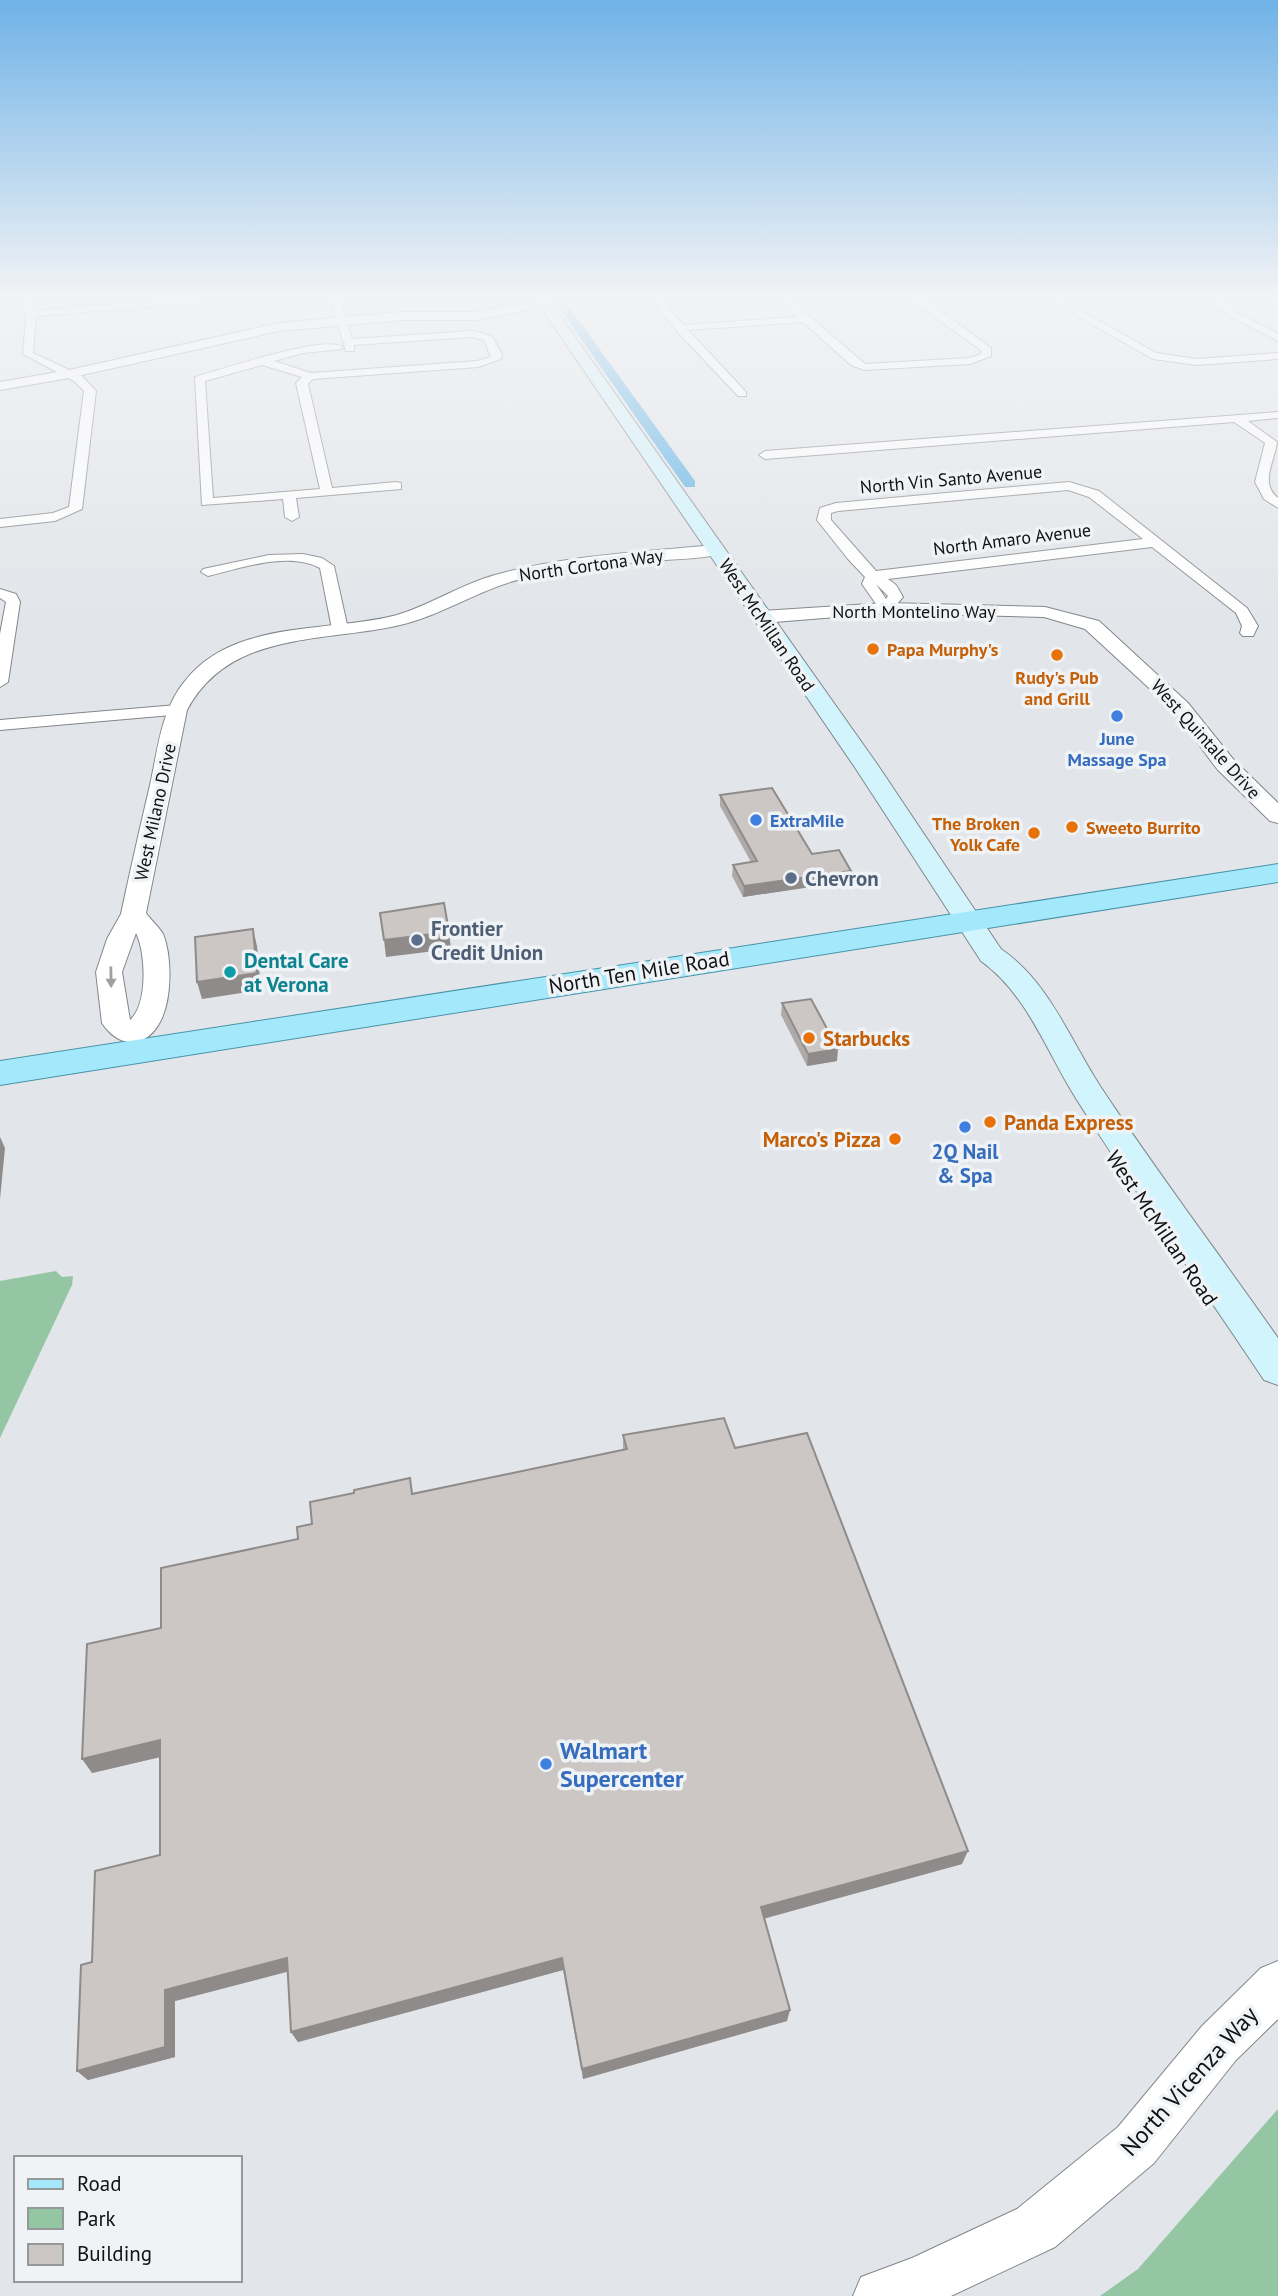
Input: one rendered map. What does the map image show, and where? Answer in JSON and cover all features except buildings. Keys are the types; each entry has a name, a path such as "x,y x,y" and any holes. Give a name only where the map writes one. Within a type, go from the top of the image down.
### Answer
{"main road":[{"name":"West McMillan Road","path":"610,403 762,617 991,955 1006,963 1037,1007 1087,1090 1278,1369"},
{"name":"North Ten Mile Road","path":"0,1073 131,1044 1278,873"},
{"name":"West McMillan Road","path":"991,955 986,967 1269,1387 1278,1388"}],"street":[{"path":"0,523 68,513 75,509 88,403"},
{"path":"201,403 207,502 396,486"},
{"path":"307,403 327,492"},
{"path":"765,455 1278,415"},
{"path":"1118,416 1131,428"},
{"path":"1238,419 1271,442 1262,472 1262,488 1268,498 1278,504"},
{"name":"North Vin Santo Avenue","path":"873,576 824,520 825,511 1059,486 1080,488 1094,494 1155,542"},
{"path":"289,495 292,517"},
{"path":"1155,542 1242,611 1250,625 1248,633"},
{"name":"North Amaro Avenue","path":"873,576 1155,542"},
{"name":"North Cortona Way","path":"177,710 194,681 224,658 269,641 402,619 498,579 536,570 715,550"},
{"path":"208,572 246,563 316,559 327,566 340,629"},
{"path":"873,576 869,584 886,608"},
{"path":"0,682 13,602 2,594"},
{"name":"North Montelino Way","path":"762,617 886,608 1045,612 1065,616"},
{"name":"West Quintale Drive","path":"1065,616 1092,625 1104,634 1181,707 1225,764 1278,816"},
{"path":"0,725 177,710"},
{"name":"West Milano Drive","path":"131,1044 116,1023 109,972 120,939 133,914 177,710"},
{"path":"131,1044 149,1018 158,970 150,934 133,914"},
{"name":"North Vicenza Way","path":"880,2296 919,2283 1036,2228 1136,2145 1219,2043 1278,1984"}],"green space":[{"path":"56,1271 62,1277 73,1276 72,1285 0,1438 0,1281"},
{"path":"1278,2109 1278,2296 1100,2296 1138,2269"}],"waterway":[{"path":"632,403 652,432"},
{"path":"654,435 690,484"}],"place":[{"name":"Papa Murphy's","path":"873,649"},
{"name":"Rudy's Pub and Grill","path":"1057,655"},
{"name":"June Massage Spa","path":"1117,716"},
{"name":"ExtraMile","path":"756,820"},
{"name":"Sweeto Burrito","path":"1072,827"},
{"name":"The Broken Yolk Cafe","path":"1034,833"},
{"name":"Chevron","path":"791,878"},
{"name":"Frontier Credit Union","path":"417,940"},
{"name":"Dental Care at Verona","path":"230,972"},
{"name":"Starbucks","path":"809,1038"},
{"name":"Panda Express","path":"990,1122"},
{"name":"2Q Nail & Spa","path":"965,1127"},
{"name":"Marco's Pizza","path":"895,1139"},
{"name":"Walmart Supercenter","path":"546,1764"}]}
